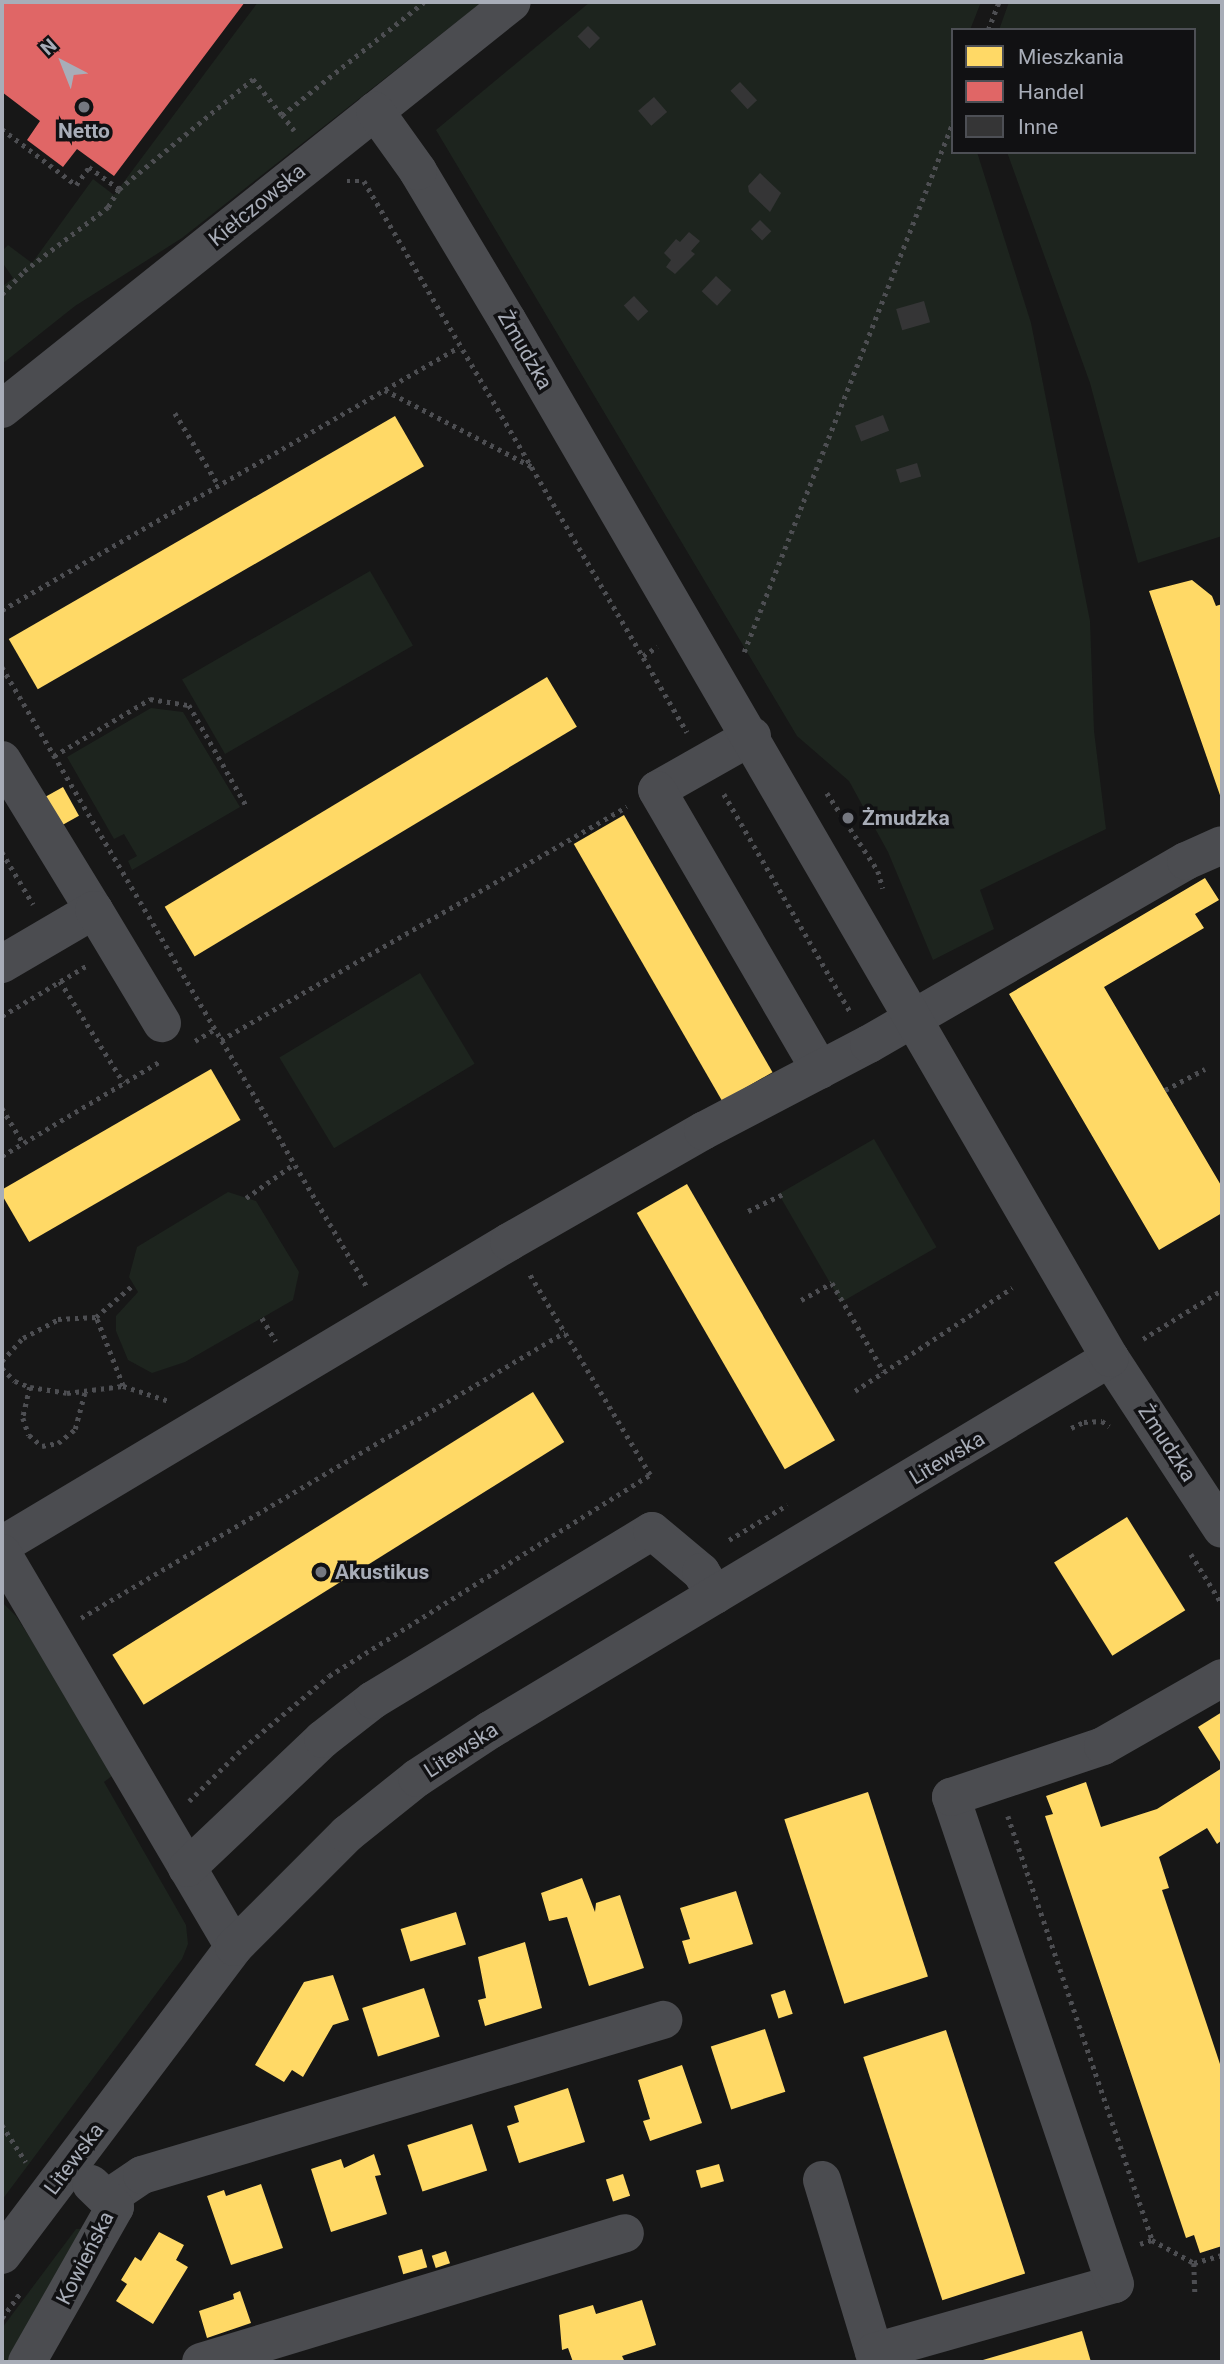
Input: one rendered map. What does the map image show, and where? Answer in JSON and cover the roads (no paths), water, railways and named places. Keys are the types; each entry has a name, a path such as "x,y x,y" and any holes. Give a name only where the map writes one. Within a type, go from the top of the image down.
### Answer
{"street":[{"name":"Kiełczowska","path":"2,409 512,2"},
{"name":"Żmudzka","path":"375,111 418,171 752,736 1110,1358 1222,1528"},
{"path":"752,736 657,790 820,1070"},
{"path":"2,760 174,1041"},
{"path":"2,1545 509,1242 869,1044 1186,861 1222,845"},
{"path":"2,964 94,910"},
{"name":"Litewska","path":"2,2255 234,1947 347,1834 417,1778 715,1595 1051,1397 1110,1358"},
{"path":"187,1868 323,1739 373,1700 652,1531 701,1572 715,1595"},
{"path":"2,1553 234,1947"},
{"path":"822,2180 874,2352 1115,2284 951,1797 1103,1746 1222,1678"},
{"path":"108,2198 142,2175 663,2020"},
{"name":"Kowieńska","path":"27,2362 114,2207 108,2198 68,2166"},
{"path":"201,2362 625,2233"}],"place":[{"name":"Netto","path":"84,107"},
{"name":"Żmudzka","path":"848,818"},
{"name":"Akustikus","path":"321,1572"}]}
